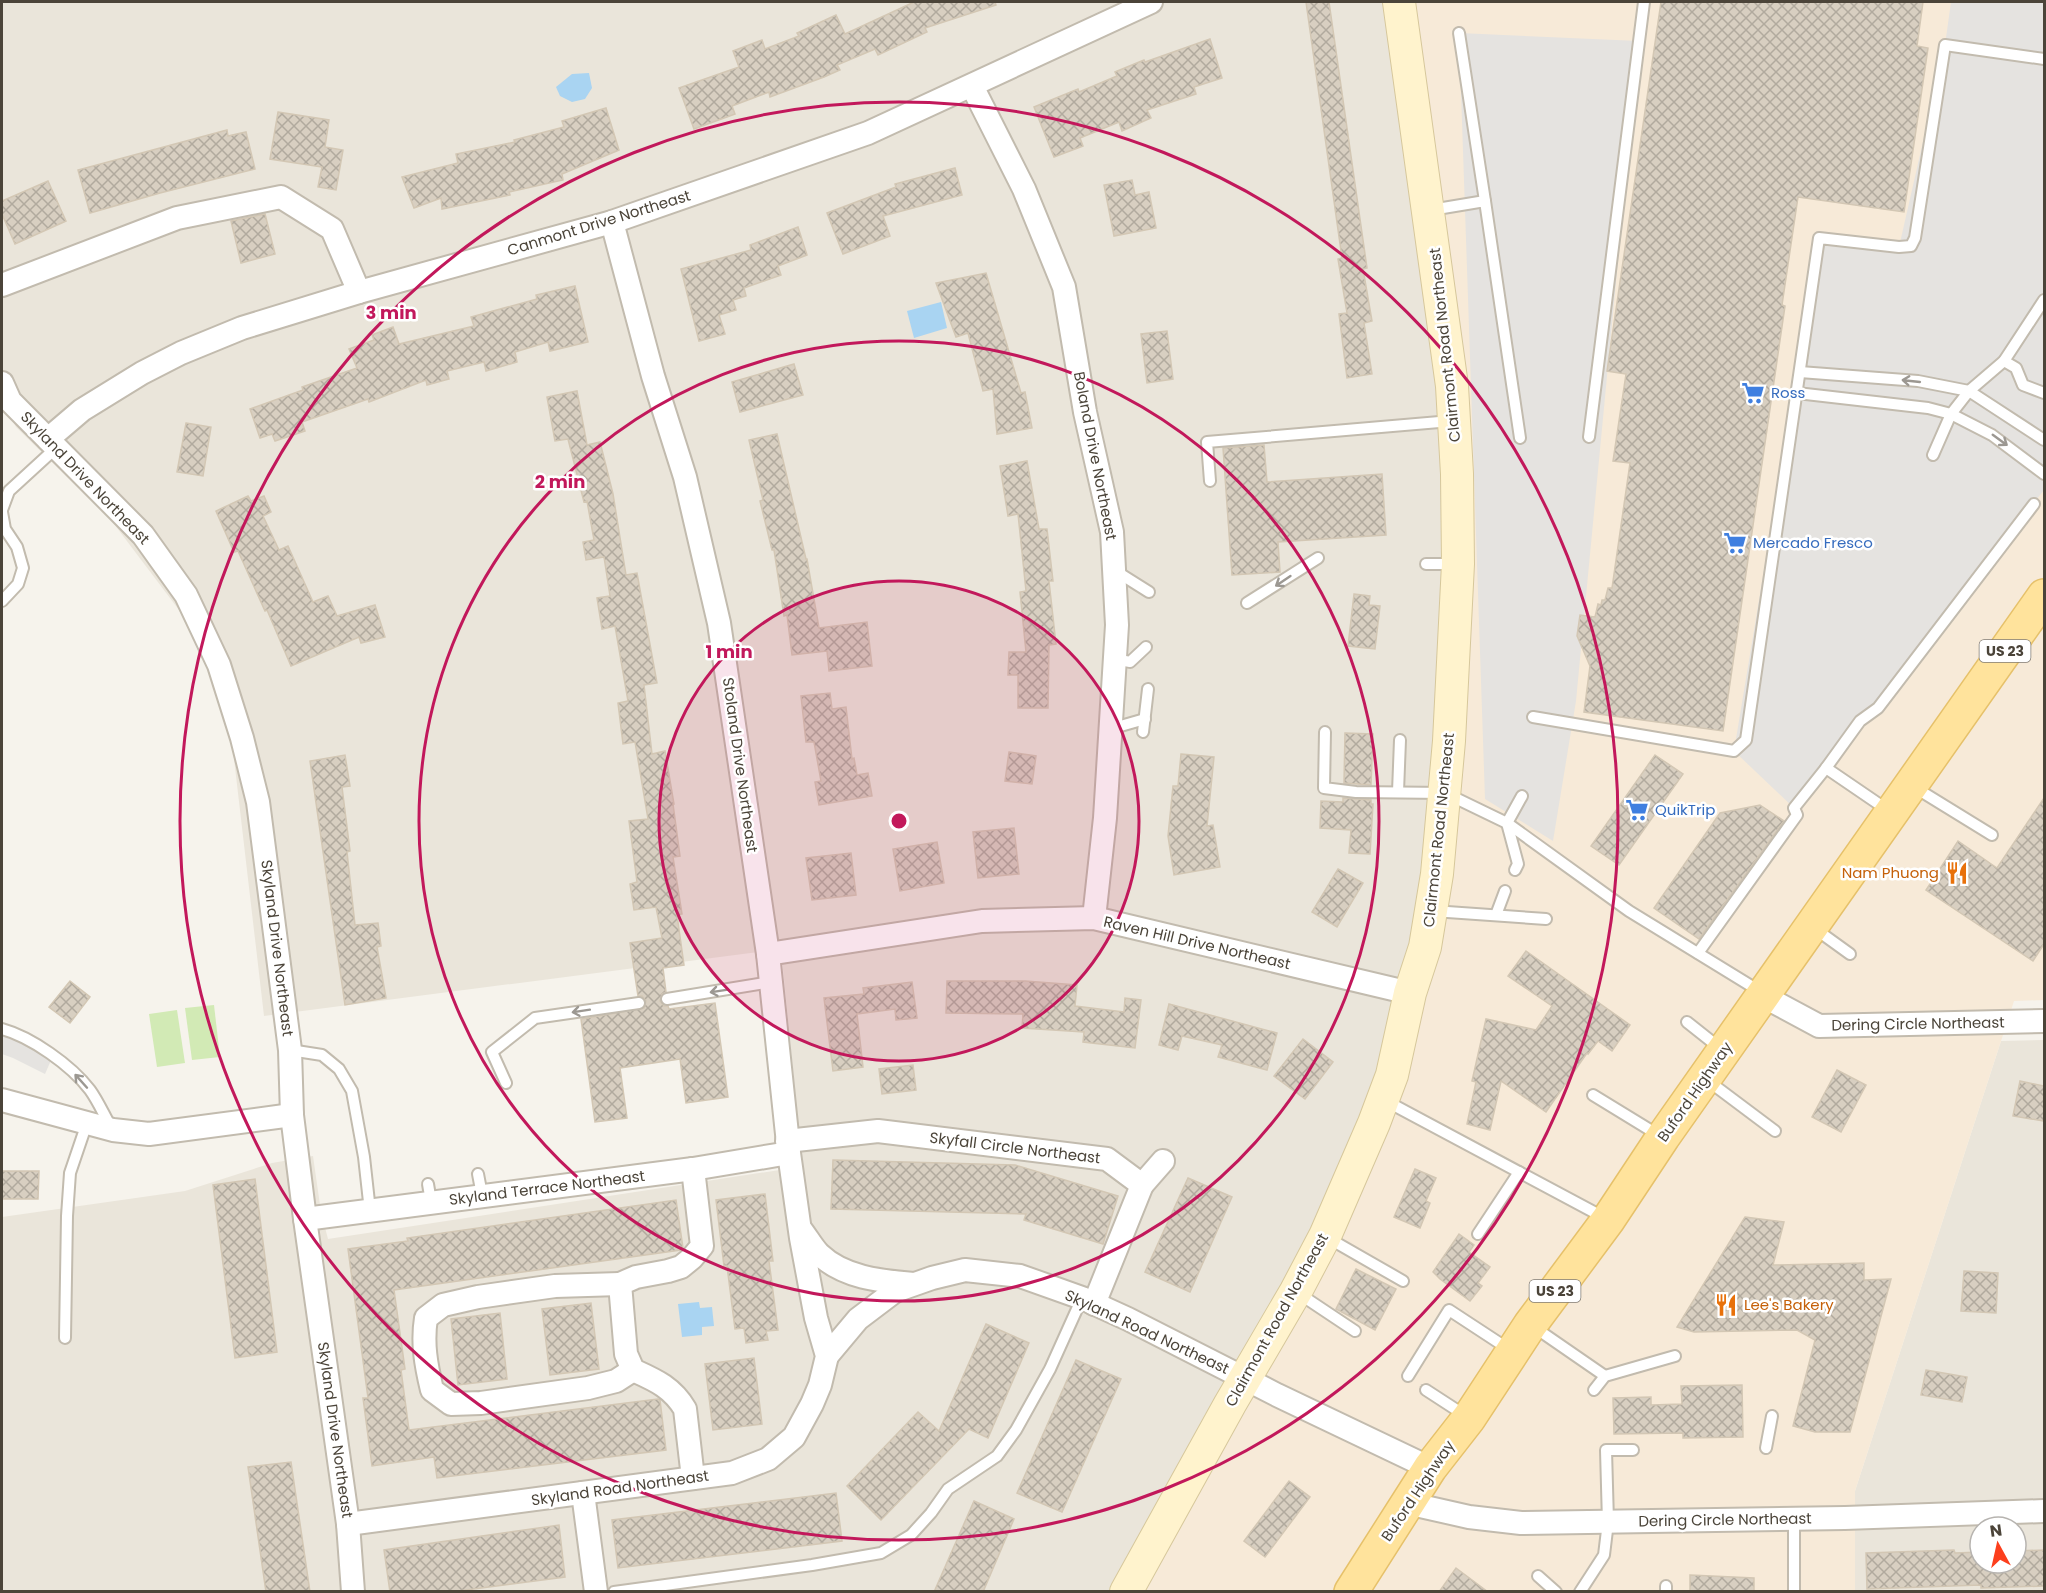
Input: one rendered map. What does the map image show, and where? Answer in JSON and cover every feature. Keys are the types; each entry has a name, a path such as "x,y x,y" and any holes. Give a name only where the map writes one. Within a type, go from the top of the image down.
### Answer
{"main road":[{"name":"Clairmont Road Northeast","path":"1126,1592 1296,1292 1325,1236 1392,1075 1410,993 1425,947 1445,793 1458,564 1457,474 1452,386 1399,2"},
{"name":"Buford Highway","path":"1351,1592 1430,1468 1468,1418 1530,1325 1608,1220 1663,1137 2044,596"}],"street":[{"name":"Canmont Drive Northeast","path":"53,443 82,410 142,373 182,353 242,328 359,292 612,222 868,133 1151,2"},
{"name":"Boland Drive Northeast","path":"972,86 1024,189 1064,287 1085,412 1112,532 1117,625 1105,818 1094,918"},
{"path":"2,285 177,218 281,197 332,229 359,292"},
{"name":"Stoland Drive Northeast","path":"612,222 653,376 685,477 719,623 768,954 788,1147 816,1318"},
{"name":"Skyland Drive Northeast","path":"2,384 10,401 143,535 186,595 219,665 242,738 258,802 290,1050 292,1115 348,1524 353,1592"},
{"name":"Raven Hill Drive Northeast","path":"768,954 982,921 1094,918 1410,993"},
{"name":"Dering Circle Northeast","path":"1763,995 1819,1026 2044,1021"},
{"path":"2,1100 112,1130 149,1134 292,1115"},
{"name":"Skyfall Circle Northeast","path":"788,1147 878,1131 1107,1159 1142,1185"},
{"name":"Skyland Terrace Northeast","path":"305,1219 370,1211 430,1193 480,1185 693,1169 788,1147"},
{"path":"1088,1301 1142,1185 1163,1161"},
{"path":"633,1370 616,1381 588,1388 481,1403 451,1404 432,1389 423,1337 426,1318 443,1305 555,1286 620,1284 636,1277 681,1267 702,1246 693,1169"},
{"path":"800,1228 819,1255 849,1273 878,1281 913,1284"},
{"name":"Skyland Road Northeast","path":"348,1524 732,1473 768,1459 794,1437 820,1385 827,1356 858,1319 895,1291 965,1270 1020,1276 1088,1301 1430,1468"},
{"path":"620,1284 626,1354 633,1370 662,1383 684,1409 693,1478"},
{"name":"Skyland Road Northeast","path":"816,1318 827,1356"},
{"path":"583,1493 596,1592"},
{"name":"Dering Circle Northeast","path":"1407,1503 1469,1517 1521,1523 1794,1519 2044,1511"}],"lane":[{"path":"1589,437 1644,2"},
{"path":"1459,33 1520,438"},
{"path":"1533,717 1734,751 1746,740 1820,238 1899,247 1911,246 1915,238 1945,45 2044,59"},
{"path":"1429,210 1485,201"},
{"path":"1933,455 1951,414 1969,391 2004,362 2044,300"},
{"path":"2004,362 2016,368 2023,385 2044,393"},
{"path":"1800,372 1918,381 1969,391 2044,440"},
{"path":"1797,393 1928,408 1951,414 1992,435 2044,474"},
{"path":"1210,481 1207,442 1454,421"},
{"path":"2,601 18,584 23,568 17,547 5,529 2,511 9,491 53,443"},
{"path":"1698,953 1797,815 1794,808 1860,721 1878,708 2034,504"},
{"path":"1247,603 1318,558"},
{"path":"1426,564 1458,564"},
{"path":"1114,570 1149,592"},
{"path":"1115,659 1130,662 1146,647"},
{"path":"1143,732 1148,689"},
{"path":"1110,729 1144,719"},
{"path":"1324,732 1324,788 1356,792 1445,793 1507,823 1629,911 1763,995"},
{"path":"1398,792 1400,740"},
{"path":"1826,768 1892,813"},
{"path":"1911,785 1992,835"},
{"path":"1515,870 1518,864 1507,823 1522,796"},
{"path":"1496,915 1505,891"},
{"path":"1431,911 1546,919"},
{"path":"1812,926 1850,954"},
{"path":"668,999 771,982"},
{"path":"506,1083 492,1052 536,1018 639,1003"},
{"path":"1687,1022 1724,1051"},
{"path":"2,1029 17,1033 69,1067 90,1090 112,1130"},
{"path":"290,1050 322,1055 339,1069 352,1091 364,1157 370,1211"},
{"path":"1705,1078 1775,1131"},
{"path":"1593,1095 1663,1137"},
{"path":"1383,1099 1608,1220"},
{"path":"65,1338 70,1173 87,1123"},
{"path":"1478,1234 1519,1172"},
{"path":"1325,1236 1403,1281"},
{"path":"1296,1292 1355,1331"},
{"path":"614,1592 812,1565 881,1553 911,1535 932,1513 948,1489 997,1456 1016,1430 1088,1301"},
{"path":"1408,1376 1449,1310 1512,1352"},
{"path":"1530,1325 1605,1376"},
{"path":"1594,1390 1605,1376 1675,1356"},
{"path":"1426,1390 1468,1418"},
{"path":"1766,1448 1772,1416"},
{"path":"1580,1592 1604,1556 1608,1522 1606,1450 1633,1450"},
{"path":"1794,1519 1794,1592"},
{"path":"1538,1576 1556,1592"}],"shaded area":[{"path":"2,2 1394,2 1456,386 1450,591 1408,1006 1363,1171 1119,1591 2,1591 2,1217 185,1191 272,1163 313,1156 321,1212 328,1239 799,1167 796,1100 781,949 264,1016 231,733 208,669 179,610 111,520 16,427 2,401"},
{"path":"1394,2 2044,2 2044,1000 2014,1001 1855,1491 1855,1591 1119,1592 1325,1236 1408,1006 1436,809 1456,386"},
{"path":"1951,2 2044,2 2044,490 1794,808 1734,751 1819,238 1899,247 1945,45"},
{"path":"1459,33 1639,41 1576,701 1553,841 1485,799"},
{"path":"2,1034 11,1036 52,1058 45,1074 2,1054"},
{"path":"2044,1040 2044,1591 1855,1592 1855,1491 2001,1041"}],"green space":[{"path":"214,1005 220,1057 192,1060 185,1008"},
{"path":"177,1010 185,1063 157,1067 149,1014"}],"water":[{"path":"589,73 592,88 585,99 572,102 560,96 556,87 572,74"},
{"path":"941,302 947,328 914,338 907,311"},
{"path":"699,1302 700,1308 712,1307 714,1326 702,1327 702,1335 682,1337 678,1304"}],"building":[{"path":"914,2 995,2 996,5 925,28 927,32 878,55 875,49 837,65 840,70 824,77 770,97 769,92 732,106 735,114 694,129 679,88 739,67 733,51 762,40 765,49 799,36 797,33 836,15 845,34"},
{"path":"1306,2 1329,2 1367,268 1363,269 1372,321 1364,323 1372,374 1347,378 1339,314 1347,313 1338,259 1342,258"},
{"path":"1661,2 1923,2 1917,46 1928,48 1904,212 1798,197 1782,305 1785,306 1723,731 1584,712 1590,666 1577,636 1580,615 1595,617 1598,604 1601,605 1602,600 1605,600 1608,588 1612,588 1630,463 1613,461 1626,374 1607,371"},
{"path":"1210,39 1222,78 1194,87 1196,94 1147,110 1151,118 1122,131 1119,122 1080,138 1083,146 1054,157 1034,107 1117,76 1115,72 1144,60 1145,62"},
{"path":"606,108 619,150 562,174 563,180 509,192 510,195 442,209 441,198 414,208 402,177 458,163 456,154 515,142 514,140 564,127 562,121"},
{"path":"278,112 329,120 325,147 343,150 336,190 318,187 322,167 270,159"},
{"path":"227,130 228,136 246,132 255,169 90,213 78,170"},
{"path":"955,168 962,195 883,216 890,236 843,254 827,213 896,187 895,184"},
{"path":"1132,180 1135,195 1149,192 1156,228 1114,236 1104,185"},
{"path":"48,181 66,221 15,244 2,214 2,201"},
{"path":"265,214 275,254 241,263 231,221"},
{"path":"798,227 807,255 778,266 781,275 744,288 746,296 733,300 736,310 719,315 725,334 699,341 681,269 751,250 750,245"},
{"path":"986,273 1021,393 1025,392 1032,428 997,434 993,389 983,391 968,333 956,337 936,283"},
{"path":"575,286 588,342 550,351 548,342 515,352 517,362 486,371 484,362 447,371 449,379 427,385 426,380 369,402 368,399 302,422 305,431 275,441 272,434 260,438 250,409 303,390 302,387 357,368 349,349 374,340 372,335 393,327 399,344 474,326 471,317 537,299 536,295"},
{"path":"1167,331 1173,379 1147,383 1141,334"},
{"path":"794,364 803,395 740,412 732,382"},
{"path":"577,391 587,445 600,442 613,494 626,575 637,573 657,683 644,685 652,754 665,751 674,804 680,856 673,857 682,914 677,915 684,965 663,968 666,992 662,994 660,1001 669,1009 715,1003 728,1097 686,1103 680,1059 620,1068 627,1118 595,1122 581,1019 644,1008 646,1001 642,996 638,996 630,943 662,938 656,907 634,910 630,884 637,882 629,821 648,819 635,742 623,744 618,703 628,701 615,626 602,629 597,598 610,596 604,557 586,560 583,542 594,540 587,501 584,502 568,439 555,441 547,397"},
{"path":"186,423 211,427 203,476 177,472"},
{"path":"777,434 807,559 819,628 867,622 872,666 829,671 827,651 792,655 787,615 784,616 774,550 772,550 760,501 763,500 749,440"},
{"path":"1264,445 1267,482 1382,474 1386,535 1278,542 1280,572 1232,575 1223,448"},
{"path":"1027,461 1039,529 1047,529 1053,581 1049,581 1056,644 1049,645 1048,708 1018,708 1018,675 1008,675 1009,652 1026,652 1020,592 1026,591 1018,514 1008,516 1000,466"},
{"path":"248,496 251,501 264,496 271,512 263,516 279,550 288,546 313,602 328,596 337,616 375,605 385,637 361,643 359,637 291,666 267,610 265,611 238,551 234,552 216,511"},
{"path":"1354,594 1370,596 1369,605 1380,606 1375,649 1348,646"},
{"path":"830,693 832,709 846,707 852,759 854,758 857,775 868,773 872,796 819,805 815,782 821,781 814,742 806,742 801,696"},
{"path":"1345,733 1373,734 1371,785 1344,783"},
{"path":"1009,752 1036,756 1032,784 1005,781"},
{"path":"1181,754 1214,757 1207,826 1213,825 1220,867 1174,875 1168,836 1173,786 1178,786"},
{"path":"345,755 350,786 342,787 350,851 347,852 355,925 378,923 381,946 377,947 386,998 345,1005 310,761"},
{"name":"QuikTrip","path":"1655,755 1683,774 1619,865 1591,846"},
{"path":"1343,798 1371,800 1373,804 1370,854 1349,853 1351,830 1320,828 1321,801 1343,802"},
{"path":"2044,798 2044,944 2033,961 1926,890 1958,841 1997,868"},
{"path":"1760,805 1784,821 1699,939 1654,908 1720,813"},
{"path":"1014,828 1019,874 978,878 973,832"},
{"path":"937,842 944,883 900,891 893,849"},
{"path":"851,853 856,895 812,900 806,858"},
{"path":"1338,869 1363,883 1337,927 1312,912"},
{"path":"1526,951 1630,1025 1612,1051 1598,1041 1546,1112 1501,1081 1490,1130 1467,1124 1476,1082 1472,1081 1486,1019 1536,1030 1552,1006 1508,976"},
{"path":"70,981 90,997 70,1023 49,1007"},
{"path":"947,981 1025,981 1077,985 1075,1006 1124,1012 1125,998 1141,1000 1135,1048 1083,1042 1084,1032 1022,1028 1023,1014 946,1013"},
{"path":"912,982 917,1018 896,1020 895,1009 857,1014 863,1067 833,1071 824,998 864,994 863,988"},
{"path":"1169,1004 1277,1033 1267,1070 1218,1057 1222,1045 1182,1036 1178,1050 1159,1045"},
{"path":"1303,1039 1333,1062 1305,1099 1274,1076"},
{"path":"913,1065 916,1090 882,1094 879,1069"},
{"path":"1837,1070 1866,1085 1841,1132 1812,1117"},
{"path":"2020,1081 2044,1086 2044,1121 2013,1116"},
{"path":"833,1160 1015,1165 1118,1196 1103,1244 1024,1220 1026,1214 831,1209"},
{"path":"1415,1169 1436,1178 1426,1201 1430,1203 1420,1228 1394,1217"},
{"path":"2,1171 39,1171 38,1199 2,1199"},
{"path":"1188,1178 1232,1197 1190,1292 1145,1272"},
{"path":"255,1179 277,1352 235,1358 213,1185"},
{"path":"765,1194 773,1261 769,1261 778,1330 766,1331 768,1340 746,1343 744,1328 735,1329 716,1200"},
{"path":"676,1200 683,1248 681,1250 394,1290 405,1369 401,1370 409,1430 658,1399 660,1400 666,1450 437,1478 434,1457 372,1466 363,1398 368,1398 348,1249 408,1241 407,1238"},
{"path":"1745,1217 1784,1222 1773,1265 1864,1263 1864,1280 1891,1279 1850,1432 1815,1432 1793,1426 1815,1340 1797,1330 1694,1332 1677,1327"},
{"path":"1459,1234 1474,1245 1469,1252 1490,1267 1478,1283 1482,1286 1470,1301 1433,1272"},
{"path":"1356,1269 1396,1289 1375,1330 1336,1309"},
{"path":"1964,1271 1998,1273 1996,1313 1961,1311"},
{"path":"591,1303 599,1369 550,1375 542,1309"},
{"path":"500,1313 507,1379 458,1385 451,1319"},
{"path":"986,1324 1029,1343 988,1438 969,1429 881,1520 847,1486 918,1412 939,1431"},
{"path":"754,1358 762,1424 713,1430 705,1364"},
{"path":"1076,1360 1121,1379 1062,1512 1017,1493"},
{"path":"1926,1370 1967,1377 1962,1402 1921,1395"},
{"path":"1742,1385 1743,1437 1683,1438 1683,1433 1614,1434 1613,1398 1651,1397 1651,1405 1682,1404 1681,1386"},
{"path":"291,1462 310,1592 266,1592 248,1467"},
{"path":"1289,1481 1310,1497 1265,1557 1244,1541"},
{"path":"836,1493 842,1541 618,1568 612,1520"},
{"path":"974,1501 1014,1519 983,1592 934,1592"},
{"path":"559,1525 565,1577 451,1592 390,1592 384,1550"},
{"path":"1954,1550 1955,1553 1968,1552 1968,1575 2028,1575 2028,1551 2044,1550 2044,1586 1981,1588 1981,1585 1867,1589 1866,1553"},
{"path":"1456,1568 1488,1592 1439,1592"},
{"path":"1690,1575 1754,1578 1754,1592 1690,1592"}],"place":[{"name":"Ross","path":"1753,393"},
{"name":"Mercado Fresco","path":"1735,543"},
{"name":"QuikTrip","path":"1637,810"},
{"name":"Nam Phuong","path":"1957,873"},
{"name":"Lee's Bakery","path":"1726,1305"}]}
